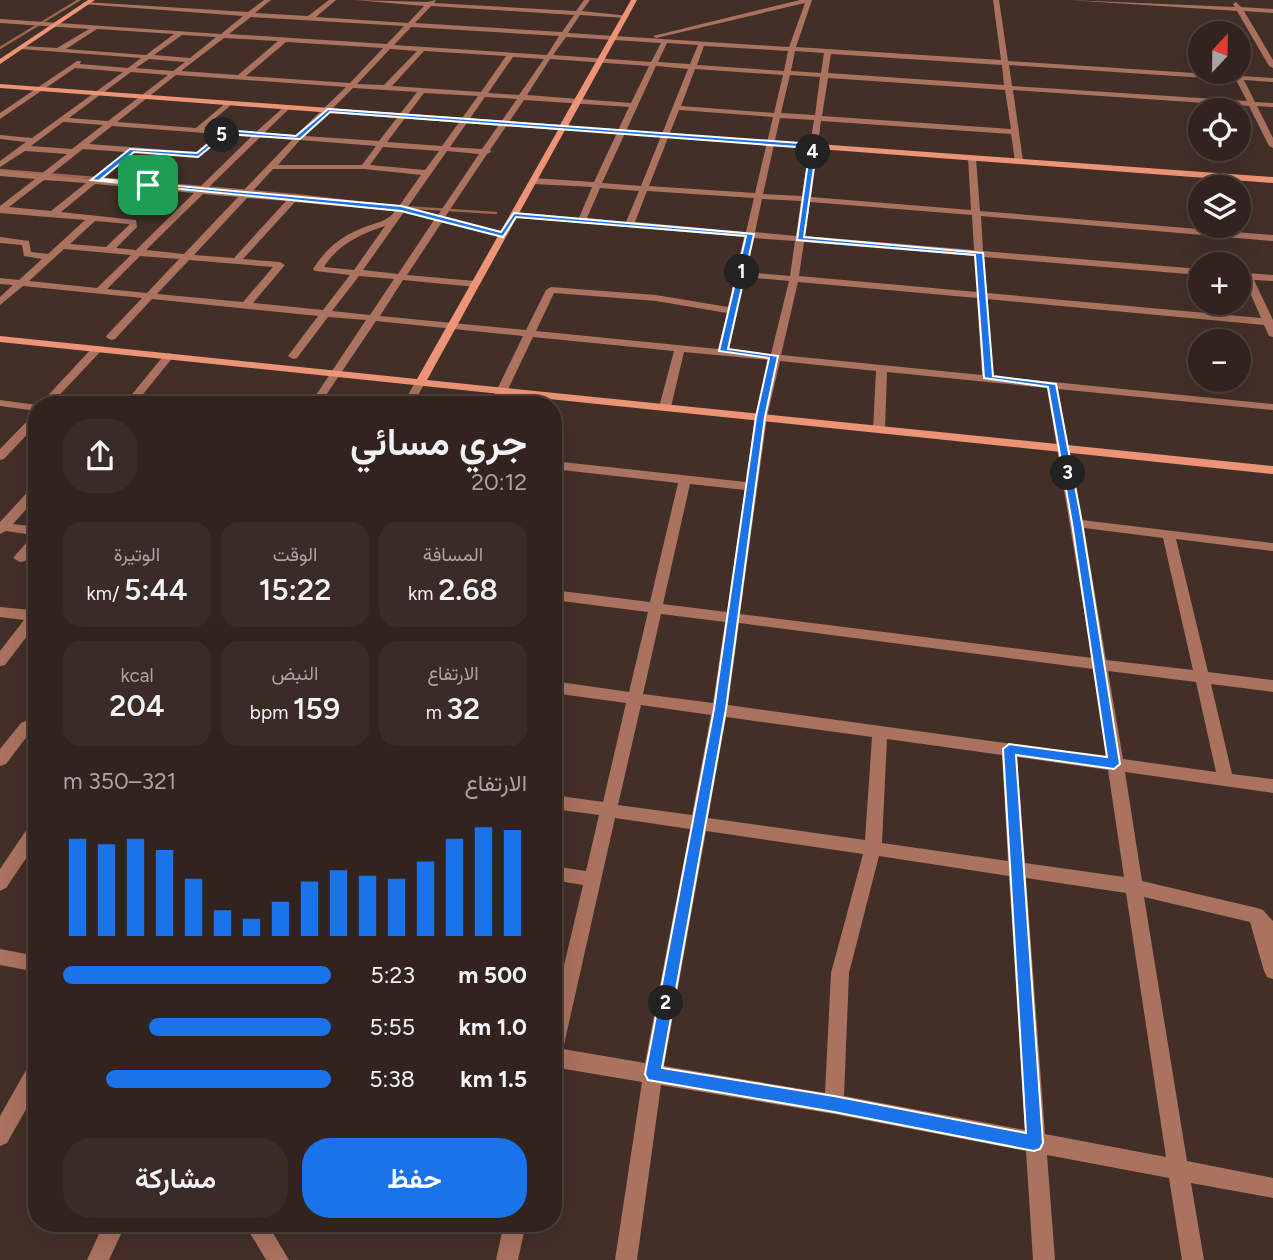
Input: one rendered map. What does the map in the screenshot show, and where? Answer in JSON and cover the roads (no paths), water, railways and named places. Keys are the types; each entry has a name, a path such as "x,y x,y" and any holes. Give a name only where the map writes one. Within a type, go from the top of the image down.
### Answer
{"main road":[{"path":"421,381 634,0"},
{"path":"0,62 89,2"},
{"path":"0,86 1273,180"},
{"path":"0,340 559,396"},
{"path":"562,396 1273,470"}],"street":[{"path":"1,209 268,0"},
{"path":"310,18 333,0"},
{"path":"358,0 431,2 626,16"},
{"path":"443,27 467,0"},
{"path":"546,12 554,0"},
{"path":"320,396 443,218 587,0"},
{"path":"644,40 809,0"},
{"path":"723,351 792,49 809,0"},
{"path":"996,0 1019,161"},
{"path":"1071,0 1186,3 1273,11"},
{"path":"1234,0 1273,66"},
{"path":"89,2 443,27 483,36 565,34 1188,74"},
{"path":"111,337 190,256 298,138 431,2"},
{"path":"470,52 507,9"},
{"path":"2,22 1273,105"},
{"path":"58,51 96,27"},
{"path":"0,165 180,33"},
{"path":"240,78 284,40"},
{"path":"582,220 633,105 665,41"},
{"path":"630,224 702,43"},
{"path":"22,48 192,60"},
{"path":"386,88 422,49"},
{"path":"626,1260 653,1074 720,709 761,417 773,356 794,279 828,51"},
{"path":"0,117 91,53"},
{"path":"293,356 356,273 511,55"},
{"path":"73,66 633,105"},
{"path":"1251,79 1273,80"},
{"path":"1243,84 1273,146"},
{"path":"364,167 422,90"},
{"path":"198,131 228,103"},
{"path":"99,291 286,107"},
{"path":"676,108 1015,132"},
{"path":"61,120 487,152"},
{"path":"82,146 198,155 225,132"},
{"path":"0,137 33,140"},
{"path":"22,148 74,152"},
{"path":"53,214 132,150"},
{"path":"972,158 988,378"},
{"path":"271,167 364,167 427,173"},
{"path":"0,173 401,209 503,234"},
{"path":"533,181 976,212 1273,238"},
{"path":"237,260 294,198"},
{"path":"1,209 128,220 134,224 108,250"},
{"path":"514,215 1188,271"},
{"path":"0,302 94,217"},
{"path":"394,220 350,236 318,269 475,284"},
{"path":"0,240 26,243 27,254 51,257"},
{"path":"63,246 280,265 246,305"},
{"path":"741,274 1269,322"},
{"path":"1251,276 1273,278"},
{"path":"0,281 452,328 723,351 1273,407"},
{"path":"498,396 549,293 556,288 656,298 733,312"},
{"path":"1251,289 1273,334"},
{"path":"665,407 680,348"},
{"path":"53,396 97,349"},
{"path":"136,396 169,356"},
{"path":"879,429 882,367"},
{"path":"413,396 421,381"},
{"path":"1052,384 1077,523 1132,886 1193,1260"},
{"path":"0,404 28,407"},
{"path":"0,456 28,426"},
{"path":"562,466 751,487"},
{"path":"562,1012 685,480"},
{"path":"1,527 28,498"},
{"path":"1077,523 1273,547"},
{"path":"1,527 28,530"},
{"path":"1169,535 1226,780"},
{"path":"20,558 28,549"},
{"path":"562,596 1273,686"},
{"path":"0,612 28,614"},
{"path":"0,661 28,625"},
{"path":"562,688 1273,786"},
{"path":"0,760 28,726"},
{"path":"834,1104 840,973 873,847 880,731"},
{"path":"1009,749 1044,1260"},
{"path":"562,803 1132,886 1257,916 1273,934"},
{"path":"0,883 28,841"},
{"path":"562,874 592,879"},
{"path":"1257,916 1273,971"},
{"path":"0,957 28,962"},
{"path":"562,1059 834,1104 1273,1188"},
{"path":"0,1136 28,1086"},
{"path":"98,1260 112,1232"},
{"path":"261,1232 278,1260"},
{"path":"508,1260 514,1232"}],"waterway":[{"path":"0,48 79,0"},
{"path":"0,170 296,195 382,205"},
{"path":"402,207 496,213"}]}
